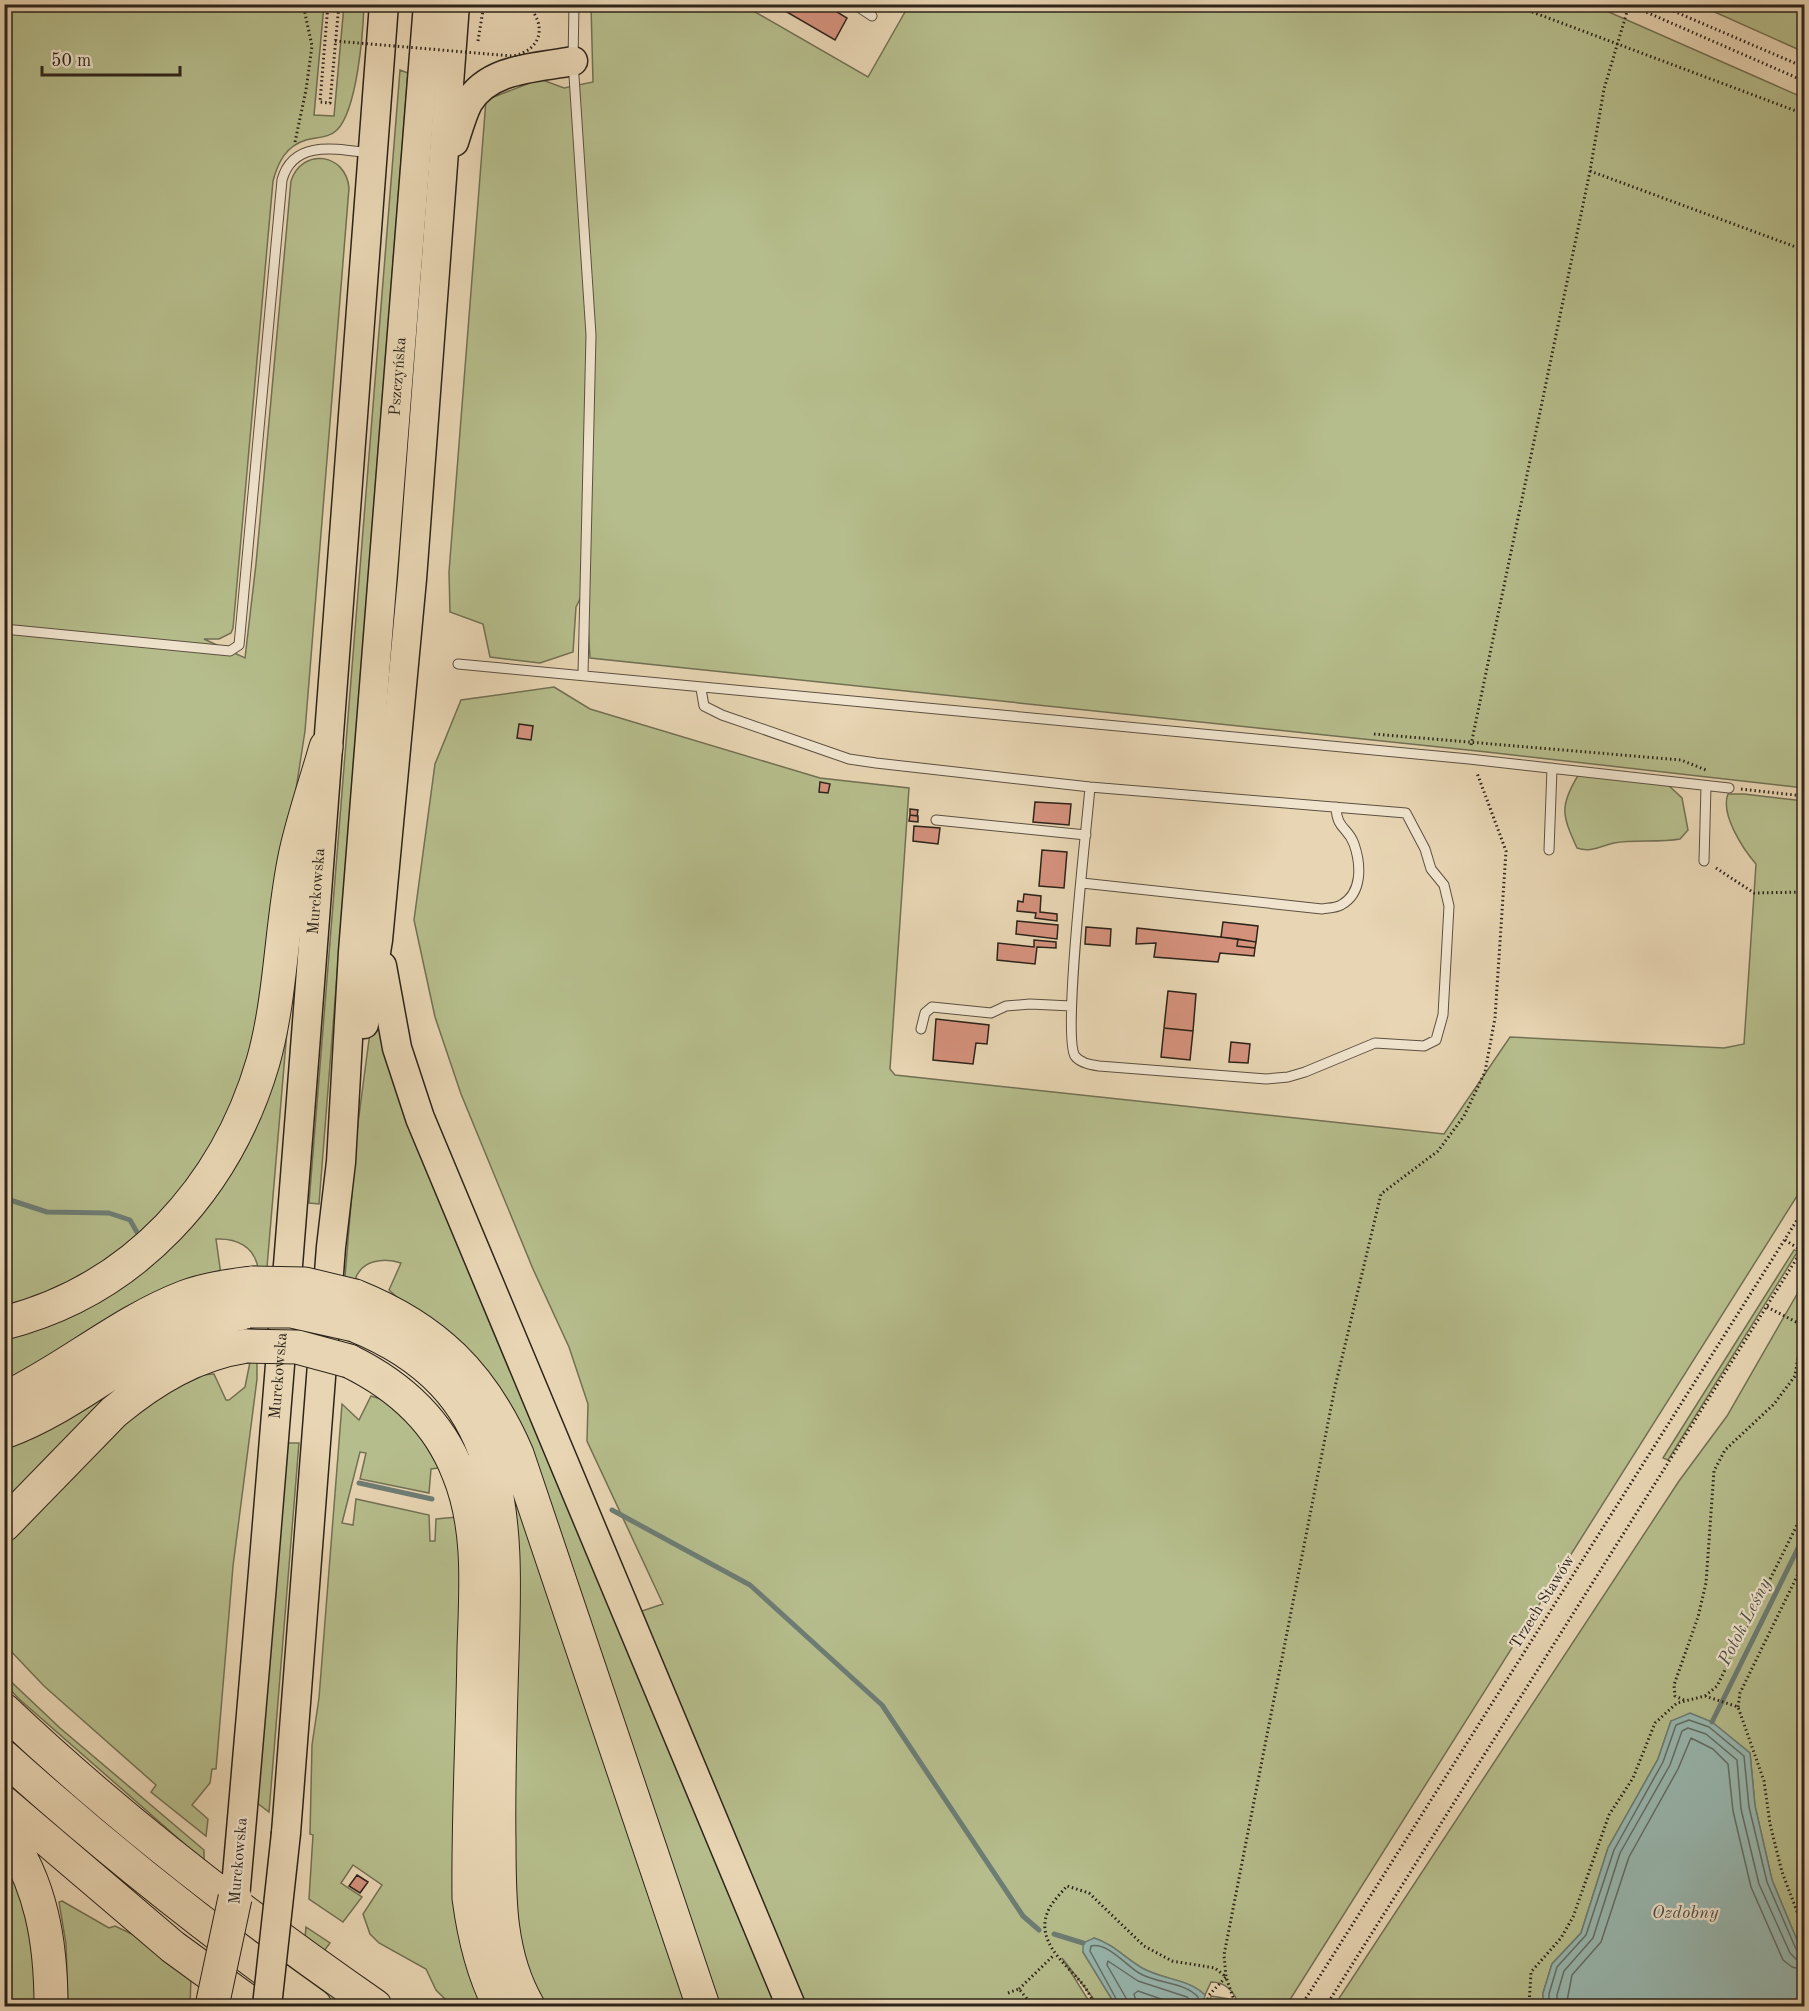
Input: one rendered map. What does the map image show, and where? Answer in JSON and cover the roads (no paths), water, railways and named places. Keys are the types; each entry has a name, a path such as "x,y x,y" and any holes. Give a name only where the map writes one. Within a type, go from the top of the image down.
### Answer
{"highway":[{"path":"4,1323 47,1310 82,1295 122,1269 178,1220 199,1195 221,1161 252,1094 263,1061 296,852 326,747"},
{"path":"4,1399 30,1386 159,1309 187,1296 251,1297 305,1284 355,1310 405,1319 430,1336 472,1377 503,1422 517,1454 703,2007"},
{"path":"4,1432 46,1413 172,1336 215,1319 251,1297"},
{"path":"355,1310 380,1335 417,1358 449,1389 476,1430 496,1482 502,1518 505,1576 498,1772 499,1902 504,1942 513,1972 528,2007"},
{"path":"4,1525 106,1419 130,1399 188,1362 219,1351 247,1346 297,1347 349,1361 395,1388 422,1413 449,1452 470,1508 476,1586 469,1898 475,1939 500,2007"},
{"path":"4,1710 146,1835 288,1946 375,2007"},
{"path":"4,1757 63,1810 189,1913 315,2007"},
{"path":"4,1803 173,1947 254,2007"},
{"path":"4,1831 30,1876 40,1903 51,1966 51,2007"},
{"path":"212,2007 235,1898"}],"main road":[{"path":"326,747 370,153 384,4"},
{"name":"Pszczyńska","path":"341,1162 352,952 428,4"},
{"path":"267,2007 286,1833 329,1270 341,1162 378,940 412,579 455,4"},
{"path":"442,176 469,102 482,87 498,77 520,70 573,61"},
{"name":"Murckowska","path":"227,2007 270,1510 326,747"},
{"path":"378,940 392,1025 414,1101 791,2007"}],"lane":[{"path":"574,4 573,61 591,335 583,674"},
{"path":"854,4 872,16"},
{"path":"4,628 230,651 239,645 284,172 291,161 301,153 317,149 370,153"},
{"path":"458,664 583,674 701,689 1469,759 1729,788"},
{"path":"701,689 704,706 722,715 849,759 1090,787 1406,813 1425,849 1431,868 1444,885 1448,917 1443,1015 1436,1040 1424,1046 1375,1043 1288,1077 1242,1078 1100,1066 1087,1064 1076,1058 1071,1044 1071,1006 1090,787"},
{"path":"1549,850 1552,768"},
{"path":"1704,861 1706,786"},
{"path":"1082,883 1322,909 1341,905 1354,893 1360,874 1353,843 1336,821 1336,807"},
{"path":"936,820 1086,835"},
{"path":"921,1029 925,1013 932,1007 991,1013 1006,1006 1030,1004 1071,1006"}],"water":[{"name":"Ozdobny","path":"1690,1713 1712,1722 1750,1753 1755,1806 1772,1880 1804,1957 1804,2006 1543,2006 1543,1993 1552,1964 1581,1933 1608,1848 1658,1759 1671,1721"},
{"path":"1094,1938 1113,1947 1150,1972 1198,1989 1205,1995 1203,2006 1116,2006 1083,1952 1083,1943"}],"waterway":[{"path":"4,1198 47,1212 109,1213 130,1220 138,1234"},
{"path":"359,1483 432,1499"},
{"path":"612,1510 750,1585 882,1705 1023,1916 1039,1930"},
{"name":"Potok Leśny","path":"1712,1722 1804,1536"},
{"path":"1054,1934 1083,1943"}]}
